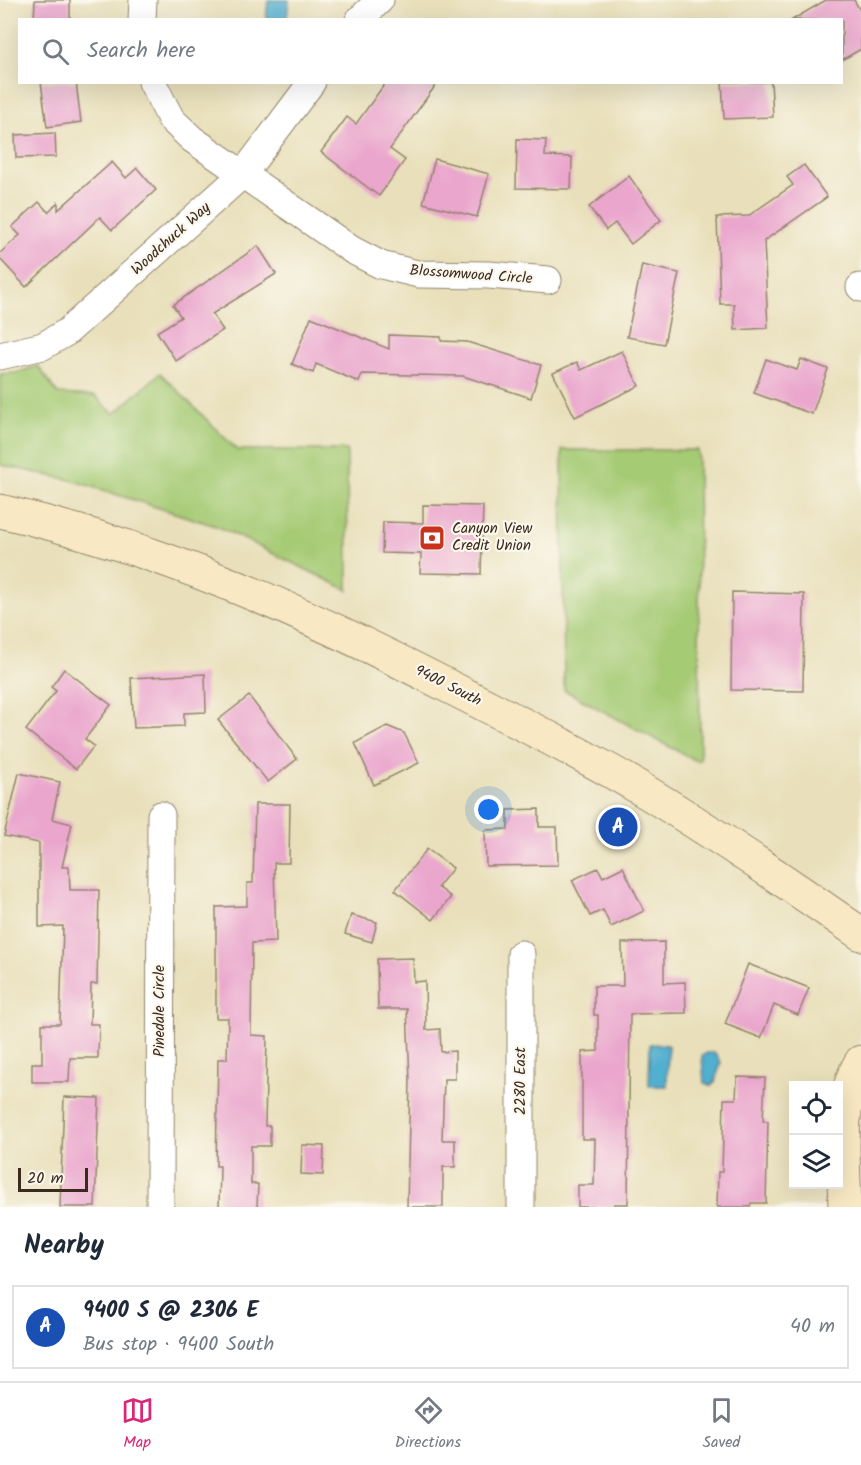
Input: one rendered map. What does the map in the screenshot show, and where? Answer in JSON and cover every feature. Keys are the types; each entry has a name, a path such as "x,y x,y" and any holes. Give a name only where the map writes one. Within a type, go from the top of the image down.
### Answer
{"main road":[{"name":"9400 South","path":"0,511 161,556 254,594 374,648 638,787 762,865 861,934"},
{"path":"844,1207 845,1109 857,1068"}],"street":[{"path":"142,0 142,18"},
{"path":"361,18 380,0"},
{"name":"Blossomwood Circle","path":"153,84 171,119 214,157 243,174 352,250 381,265 418,274 489,275 548,280"},
{"name":"Woodchuck Way","path":"0,356 43,346 67,332 243,174 310,84"},
{"name":"Pinedale Circle","path":"160,1207 161,815"},
{"name":"2280 East","path":"521,954 521,1207"}],"green space":[{"path":"38,366 58,394 95,396 114,414 160,373 237,450 347,450 348,590 219,527 71,480 0,465 0,374 16,373"},
{"path":"562,450 698,450 700,759 696,761 564,690"}],"water":[{"path":"268,0 289,0 287,18 266,18"},
{"path":"650,1044 668,1045 667,1086 649,1086"},
{"path":"715,1053 721,1062 715,1082 711,1086 704,1083 702,1056"}],"building":[{"path":"35,0 70,0 70,18 34,18"},
{"path":"826,0 854,0 861,12 861,49 843,59 843,18 795,18"},
{"path":"41,84 76,84 81,122 47,127"},
{"path":"385,84 437,84 390,149 405,160 379,196 321,152 347,117 356,124"},
{"path":"722,84 771,84 773,117 724,119"},
{"path":"55,133 56,157 16,158 15,135"},
{"path":"517,139 546,140 545,156 572,157 571,189 516,188"},
{"path":"435,159 489,174 477,217 423,203"},
{"path":"112,162 126,178 137,168 156,190 112,230 100,217 26,287 0,259 0,253 20,235 12,227 39,202 48,212 58,202 58,210"},
{"path":"804,165 827,197 764,241 768,328 735,330 734,304 720,304 717,217 748,216 793,185 787,177"},
{"path":"629,176 661,220 631,244 615,223 606,230 589,207"},
{"path":"258,246 276,274 212,314 223,330 176,361 157,332 181,317 173,305"},
{"path":"642,265 679,273 664,344 627,337"},
{"path":"311,317 389,349 389,335 441,337 441,341 467,342 541,365 531,398 463,376 362,374 359,382 316,364 313,373 292,364"},
{"path":"622,351 639,386 575,417 553,373 577,362 581,370"},
{"path":"766,359 797,370 801,359 828,369 812,414 754,393"},
{"name":"Canyon View Credit Union","path":"423,505 483,506 481,574 420,573 421,554 382,553 383,522 423,523"},
{"path":"732,592 804,594 803,691 731,690"},
{"path":"64,669 111,705 85,739 94,746 76,769 26,730 56,691 51,687"},
{"path":"205,674 206,712 184,713 184,726 134,728 131,678"},
{"path":"249,696 297,759 268,782 218,720"},
{"path":"387,726 404,733 419,763 374,785 355,743"},
{"path":"19,773 60,782 52,819 72,824 62,867 69,867 70,890 99,890 97,984 91,984 90,1024 99,1024 98,1058 70,1058 69,1082 32,1082 32,1063 42,1063 42,1024 60,1024 63,926 39,927 39,843 4,836"},
{"path":"255,804 290,804 289,863 274,863 276,942 252,943 251,1035 267,1036 265,1126 270,1126 270,1146 251,1146 251,1184 258,1184 257,1207 219,1207 220,1166 216,1166 218,1059 227,1059 228,1018 216,1018 216,907 247,906 247,883 253,883"},
{"path":"539,809 539,827 557,827 558,865 486,866 485,830 508,829 508,810"},
{"path":"427,849 453,868 438,887 451,897 433,920 395,890"},
{"path":"623,867 644,911 611,927 603,910 590,916 572,880 598,868 603,877"},
{"path":"351,915 377,922 372,942 345,934"},
{"path":"664,942 664,983 685,982 686,1013 630,1014 628,1204 614,1204 614,1207 578,1207 578,1185 594,1185 595,1139 582,1139 582,1052 598,1051 598,1015 594,1015 594,986 623,986 622,943"},
{"path":"413,958 414,982 425,981 426,1030 440,1029 441,1052 455,1051 455,1079 444,1079 442,1140 455,1140 455,1167 443,1167 443,1207 407,1207 410,1080 407,1009 378,1009 377,959"},
{"path":"748,964 809,988 798,1015 774,1005 761,1038 725,1024"},
{"path":"737,1077 765,1078 763,1121 768,1121 766,1203 751,1203 750,1207 717,1207 718,1172 722,1172 724,1099 736,1099"},
{"path":"64,1097 99,1098 95,1207 60,1207"},
{"path":"302,1145 324,1146 323,1175 301,1174"}],"place":[{"name":"Canyon View Credit Union","path":"432,538"},
{"name":"9400 S @ 2306 E","path":"618,827"}]}
